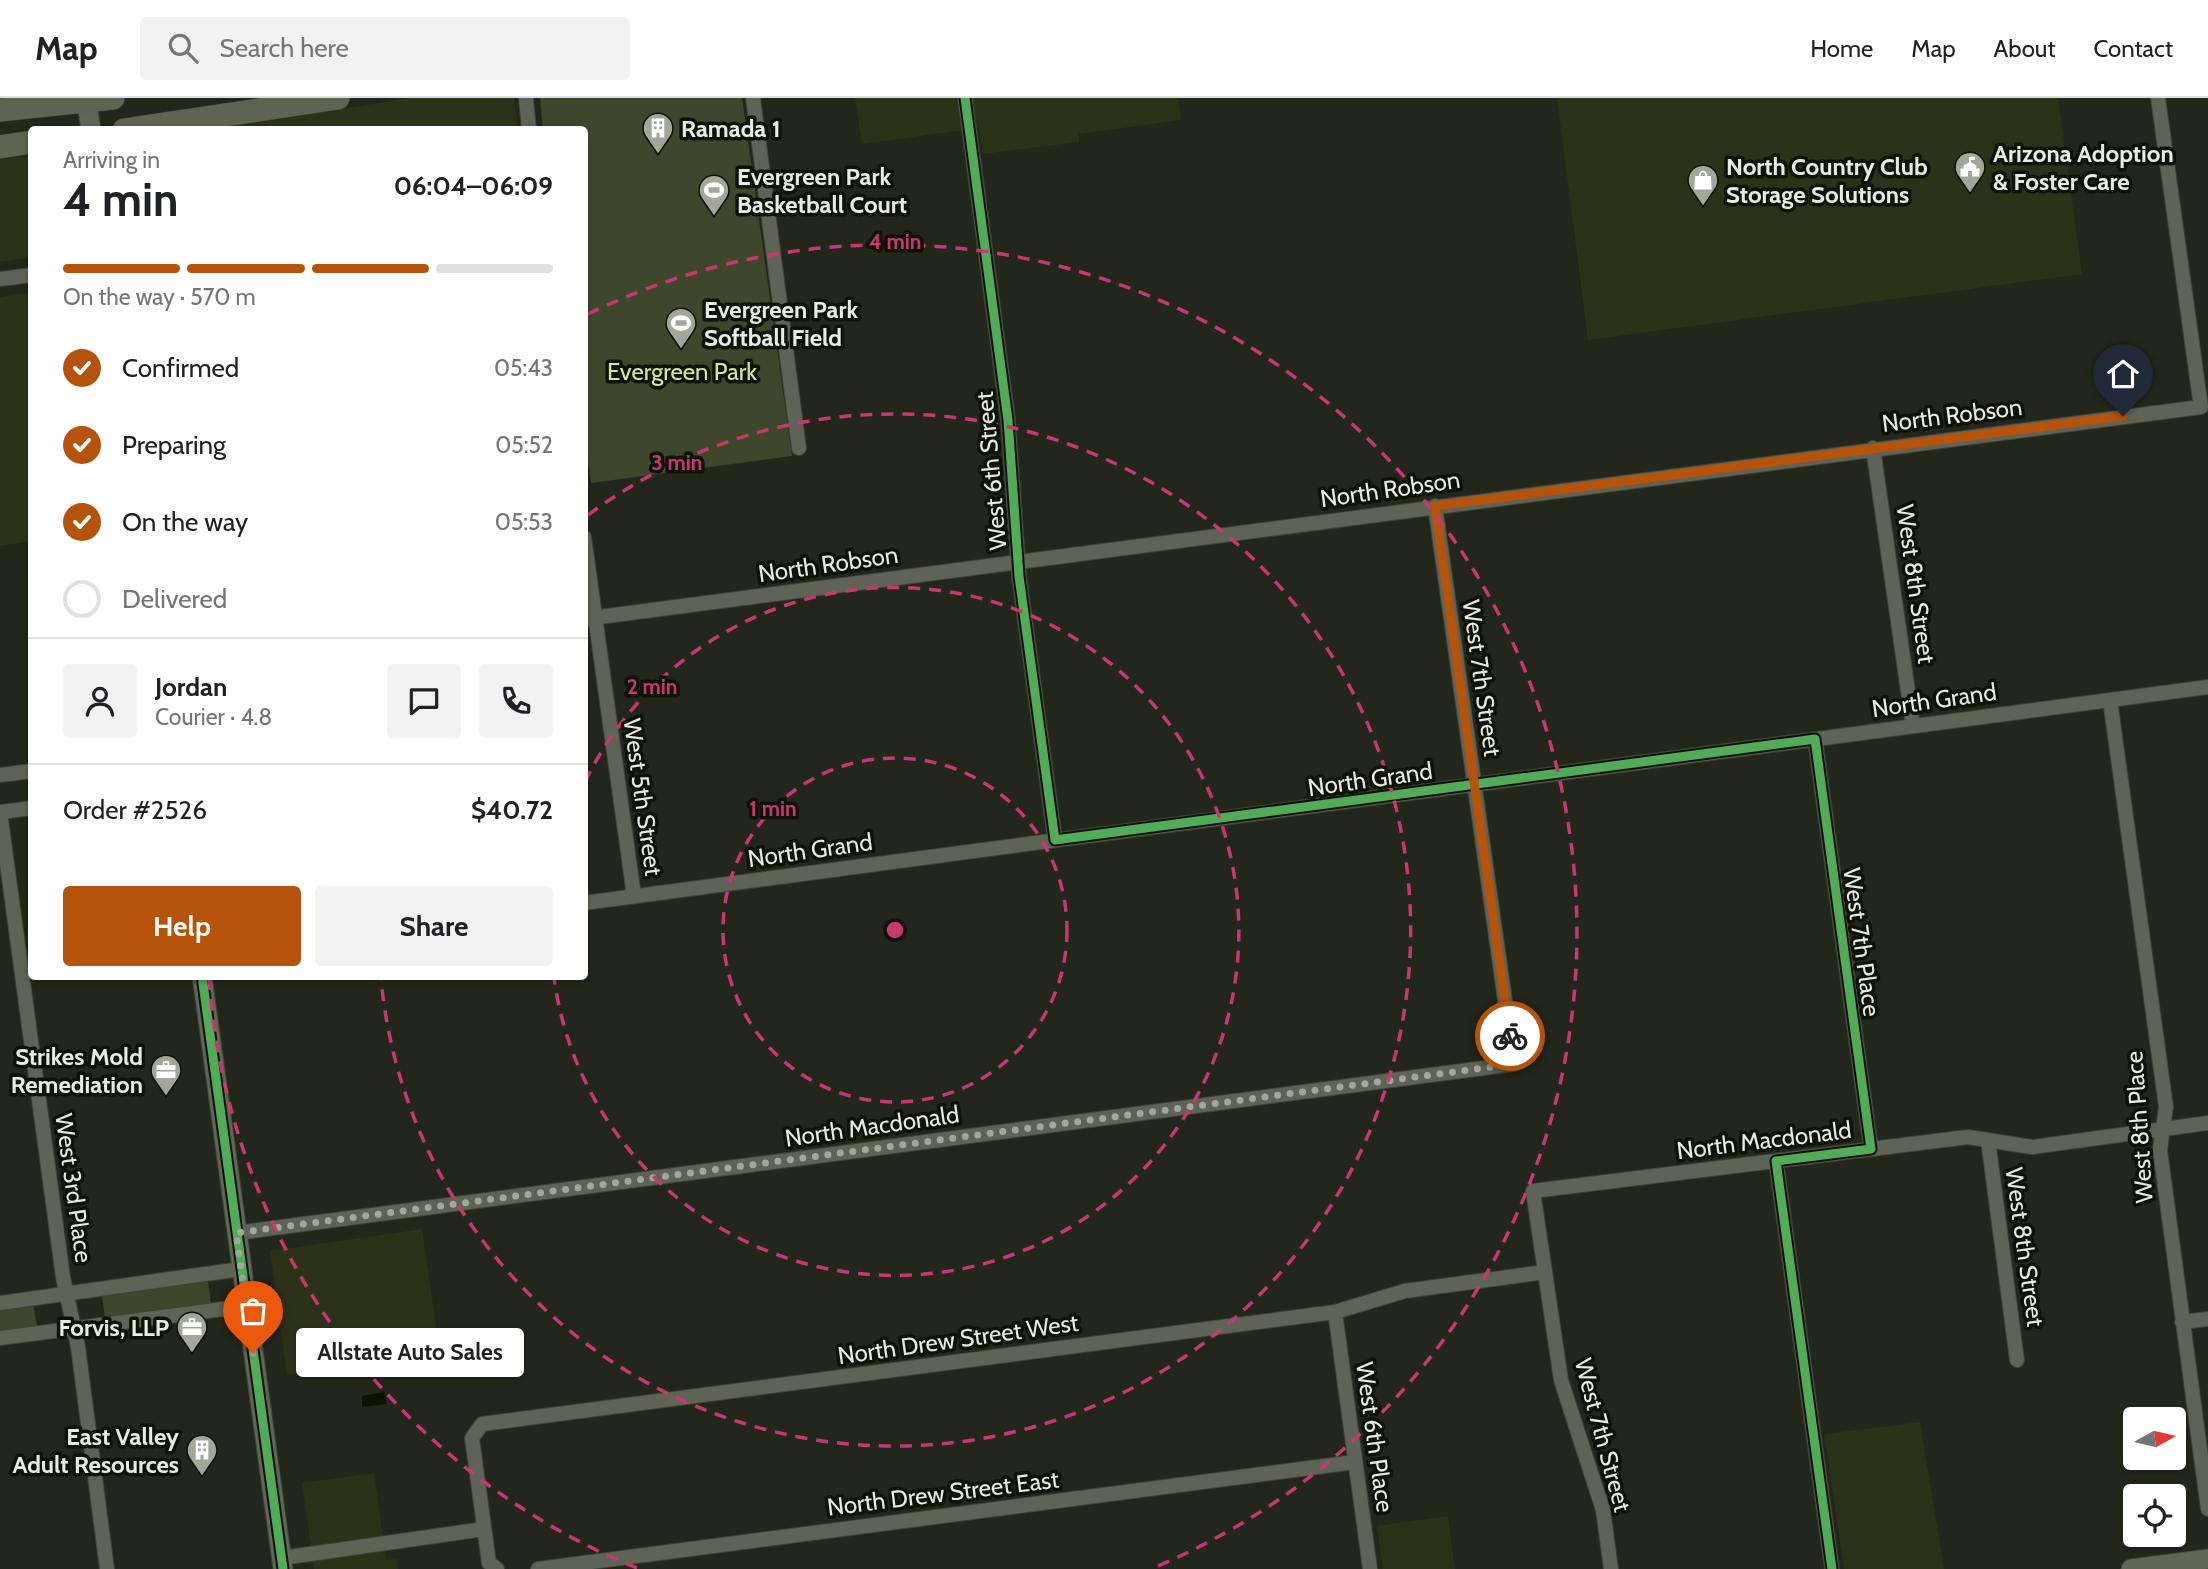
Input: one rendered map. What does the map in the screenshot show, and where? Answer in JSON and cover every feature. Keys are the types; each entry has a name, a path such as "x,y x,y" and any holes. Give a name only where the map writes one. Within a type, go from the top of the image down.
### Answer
{"main road":[{"path":"0,110 113,98"},
{"path":"151,126 338,98"},
{"path":"86,99 90,126"},
{"path":"0,147 28,143"},
{"path":"203,980 282,1563"},
{"path":"2131,1569 2208,1559"}],"street":[{"path":"526,98 529,126"},
{"path":"753,98 799,448"},
{"name":"West 6th Street","path":"965,98 1008,420 1018,562 1055,840"},
{"name":"North Robson","path":"590,618 2201,407 2158,98"},
{"path":"0,279 28,276"},
{"name":"West 8th Street","path":"1873,448 1913,726"},
{"name":"West 7th Street","path":"1435,506 1514,1064"},
{"name":"West 5th Street","path":"588,591 634,896"},
{"name":"North Grand","path":"588,902 2208,687"},
{"name":"West 8th Place","path":"2110,700 2166,1107 2160,1150 2208,1509"},
{"name":"West 7th Place","path":"1815,739 1871,1149"},
{"path":"0,775 28,772"},
{"path":"0,812 28,808"},
{"name":"West 3rd Place","path":"0,812 66,1294 74,1328 107,1569"},
{"name":"North Macdonald","path":"236,1233 1514,1064"},
{"name":"North Macdonald","path":"1533,1191 1968,1137 2032,1147 2208,1123"},
{"name":"West 8th Street","path":"1988,1140 2017,1360"},
{"path":"1776,1161 1832,1569"},
{"name":"West 7th Street","path":"1533,1191 1561,1380 1603,1510 1611,1569"},
{"path":"0,1303 241,1269"},
{"name":"North Drew Street West","path":"484,1529 472,1438 482,1424 1335,1312 1405,1291 1545,1272"},
{"path":"0,1338 246,1306"},
{"name":"West 6th Place","path":"1335,1312 1370,1569"},
{"path":"2182,1322 2208,1319"},
{"name":"North Drew Street East","path":"538,1569 1355,1462"},
{"path":"282,1563 484,1529 489,1563 497,1569"}],"shaded area":[{"path":"410,98 514,98 518,126 236,126"},
{"path":"855,98 1178,98 1181,120 1079,134 1079,142 983,154 979,128 862,144"},
{"path":"1557,98 2058,98 2082,274 1588,340"},
{"path":"28,156 28,257 0,262 0,160"},
{"path":"28,293 28,541 0,546 0,297"},
{"path":"422,1229 440,1354 287,1375 270,1251"},
{"path":"385,1392 386,1404 362,1407 362,1396"},
{"path":"1920,1422 1944,1569 1844,1569 1824,1434"},
{"path":"374,1473 386,1560 397,1559 398,1569 314,1569 302,1483"},
{"path":"1448,1516 1455,1569 1383,1569 1377,1526"}],"green space":[{"name":"Evergreen Park","path":"540,98 742,98 792,456 591,483 588,461 588,126 543,126"},
{"path":"208,1281 211,1303 105,1318 102,1295"},
{"path":"33,1303 37,1326 0,1332 0,1308"}],"cycle path":[{"path":"965,98 1008,420 1019,576 1055,840 1815,739 1871,1149 1776,1161 1832,1569"},
{"path":"203,980 283,1569"}],"way so far":[{"path":"253,1353 236,1233 1514,1064 1510,1036"}],"place":[{"name":"Ramada 1","path":"658,155"},
{"name":"Arizona Adoption & Foster Care","path":"1970,194"},
{"name":"North Country Club Storage Solutions","path":"1703,207"},
{"name":"Evergreen Park Basketball Court","path":"714,217"},
{"name":"Evergreen Park Softball Field","path":"681,350"},
{"name":"Strikes Mold Remediation","path":"166,1097"},
{"name":"Allstate Auto Sales","path":"253,1353"},
{"name":"Forvis, LLP","path":"192,1354"},
{"name":"East Valley Adult Resources","path":"202,1477"}],"route":[{"path":"1510,1036 1435,506 2123,416"}]}
